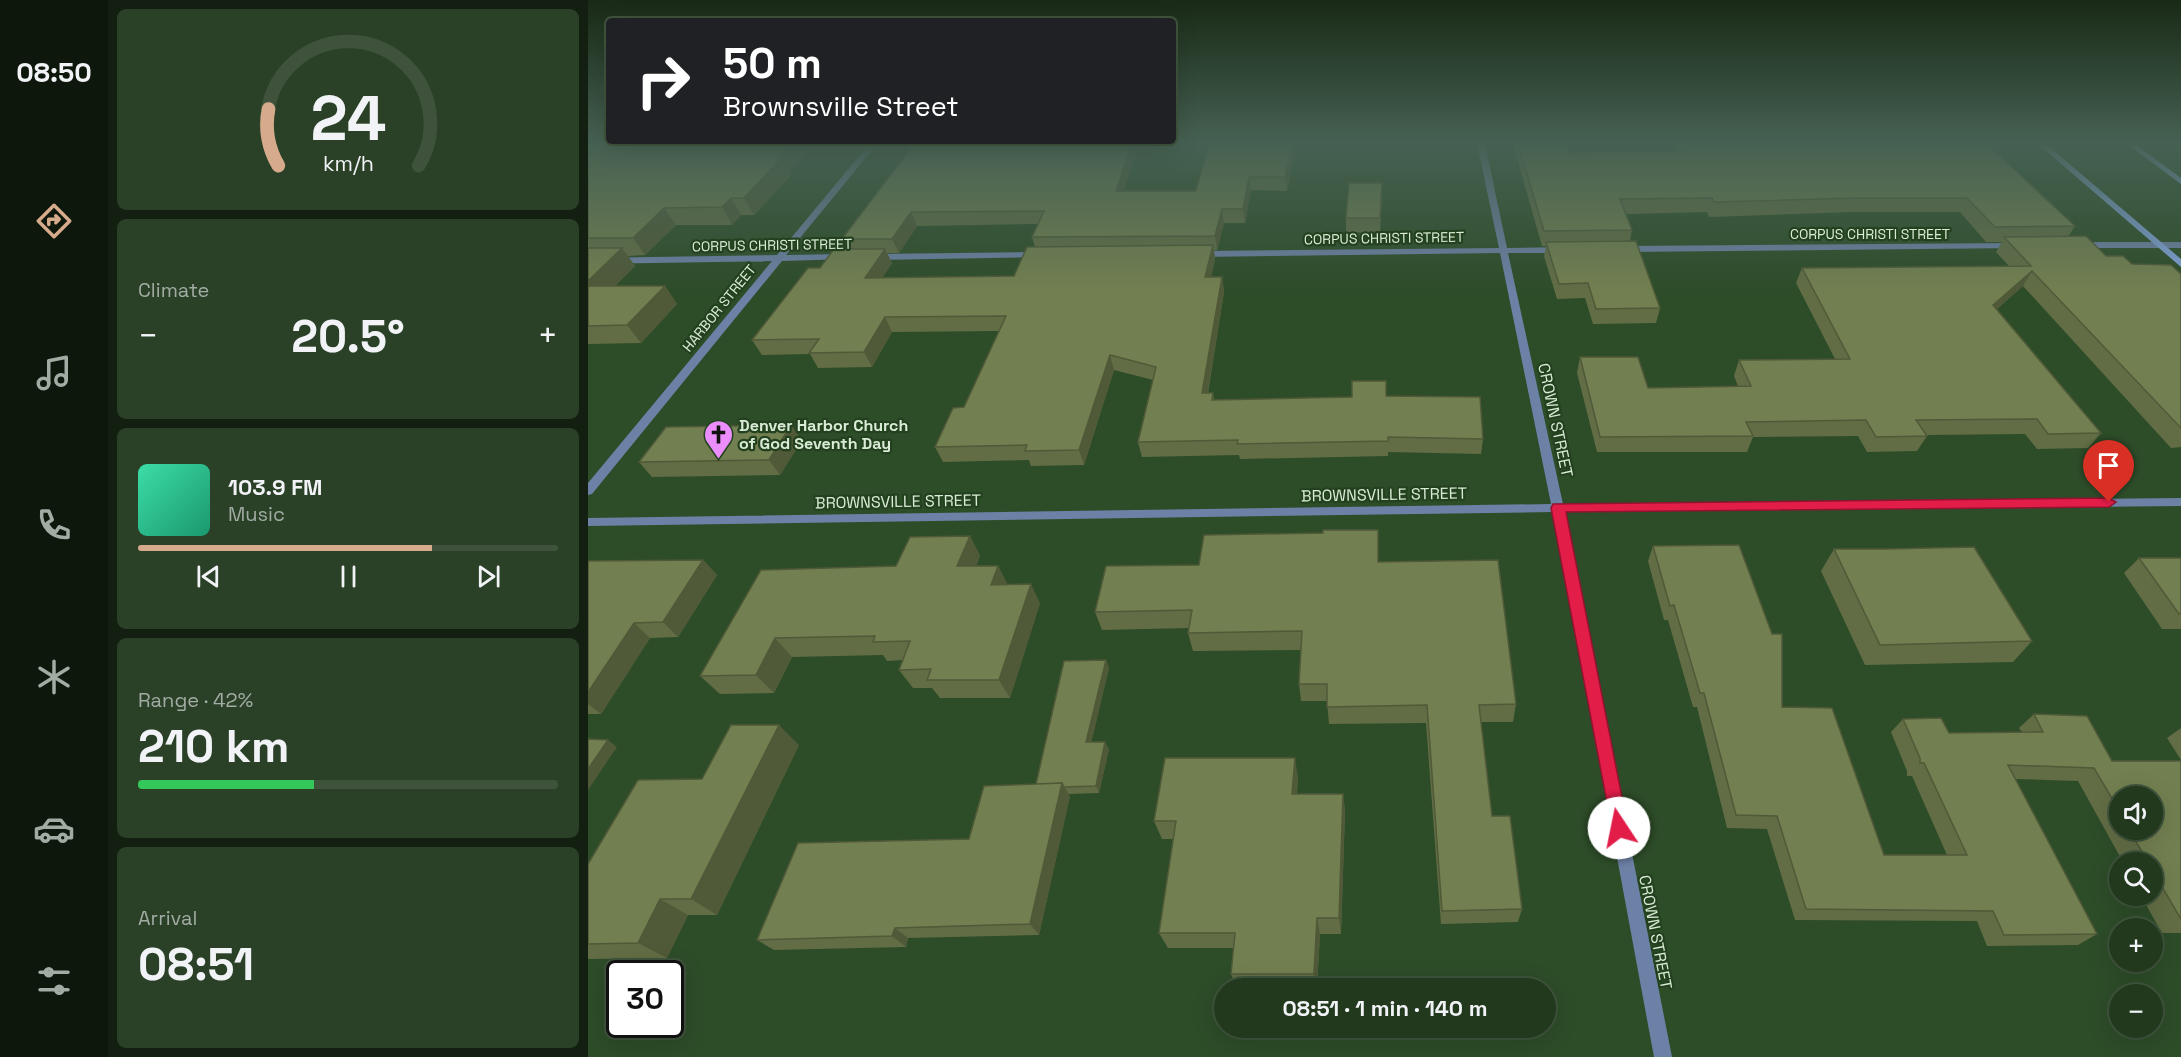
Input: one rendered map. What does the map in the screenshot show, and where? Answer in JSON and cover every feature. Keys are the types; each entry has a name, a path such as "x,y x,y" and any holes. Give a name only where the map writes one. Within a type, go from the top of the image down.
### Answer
{"main road":[{"path":"2099,193 2181,264"}],"street":[{"name":"HARBOR STREET","path":"588,491 831,193"},
{"name":"CROWN STREET","path":"1491,193 1558,508 1663,1057"},
{"path":"2072,246 2181,245"},
{"name":"CORPUS CHRISTI STREET","path":"1609,249 2024,246"},
{"name":"CORPUS CHRISTI STREET","path":"1193,254 1573,250"},
{"name":"CORPUS CHRISTI STREET","path":"588,261 1050,255"},
{"name":"BROWNSVILLE STREET","path":"588,522 1558,508 2181,502"}],"building":[{"path":"588,193 748,193 744,198 731,198 722,207 664,208 633,238 588,238"},
{"path":"877,193 1246,193 1243,209 1222,209 1215,236 1032,237 1044,211 911,212 892,239 842,239"},
{"path":"1348,193 1381,193 1380,218 1346,218"},
{"path":"1533,193 2040,193 2075,226 1995,227 1967,198 1714,202 1712,198 1620,199 1632,230 1544,231"},
{"path":"2086,236 2106,256 2123,256 2132,264 2171,265 2181,274 2181,428 2032,271 1993,305 2101,433 2048,434 2037,419 1916,420 1927,436 1876,437 1866,420 1746,422 1753,436 1600,437 1580,357 1638,357 1648,388 1751,386 1739,360 1850,359 1802,268 2031,266 2004,237"},
{"path":"1636,241 1660,308 1596,309 1588,283 1559,284 1546,242"},
{"path":"1213,245 1205,277 1222,277 1202,393 1213,393 1212,400 1352,397 1352,381 1386,381 1386,396 1480,397 1483,439 1388,437 1388,441 1237,444 1238,440 1138,442 1156,367 1110,355 1079,450 1025,451 1027,445 935,447 953,408 964,407 1006,316 885,317 864,352 809,353 819,339 752,340 808,268 820,268 834,249 885,249 865,278 1014,276 1027,247"},
{"path":"588,248 622,248 588,281"},
{"path":"588,286 665,286 627,325 588,326"},
{"path":"791,425 769,460 639,462 666,427"},
{"path":"1323,530 1378,530 1378,562 1498,560 1516,704 1479,705 1492,816 1510,816 1522,909 1442,911 1427,705 1327,707 1327,684 1299,684 1302,631 1188,633 1192,610 1095,612 1106,566 1199,565 1204,535 1323,533"},
{"path":"970,536 957,566 998,566 991,585 1031,584 999,680 927,680 931,669 899,670 910,641 873,642 875,636 775,638 756,675 700,676 761,570 896,566 910,537"},
{"path":"1739,545 1772,634 1782,634 1782,707 1832,708 1884,855 1967,855 1924,763 1920,763 1920,758 1903,719 1941,718 1949,733 2043,732 2034,714 2087,716 2112,761 2181,761 2181,919 2163,889 2163,852 2142,852 2135,840 2163,840 2163,786 2109,786 2109,793 2094,768 2008,765 2097,934 2004,935 1993,911 1806,909 1777,816 1736,815 1704,693 1700,693 1674,605 1670,606 1653,546"},
{"path":"1974,547 2032,641 1880,645 1834,549 1887,549"},
{"path":"2139,558 2181,558 2181,614 2179,614"},
{"path":"703,560 663,622 634,623 588,692 588,561"},
{"path":"1106,660 1086,742 1105,742 1096,786 1064,787 1062,783 1036,784 1064,661"},
{"path":"731,725 779,725 691,899 660,899 638,943 588,944 588,864 638,780 702,779"},
{"path":"588,739 608,740 588,769"},
{"path":"1165,758 1295,758 1292,794 1343,794 1339,918 1317,918 1314,974 1231,974 1235,933 1159,933 1176,821 1154,821"},
{"path":"1062,783 1030,924 895,928 892,936 757,940 798,843 969,839 984,786"}],"place":[{"name":"Denver Harbor Church of God Seventh Day","path":"718,460"}],"route":[{"path":"1619,828 1558,508 2109,502"}]}
